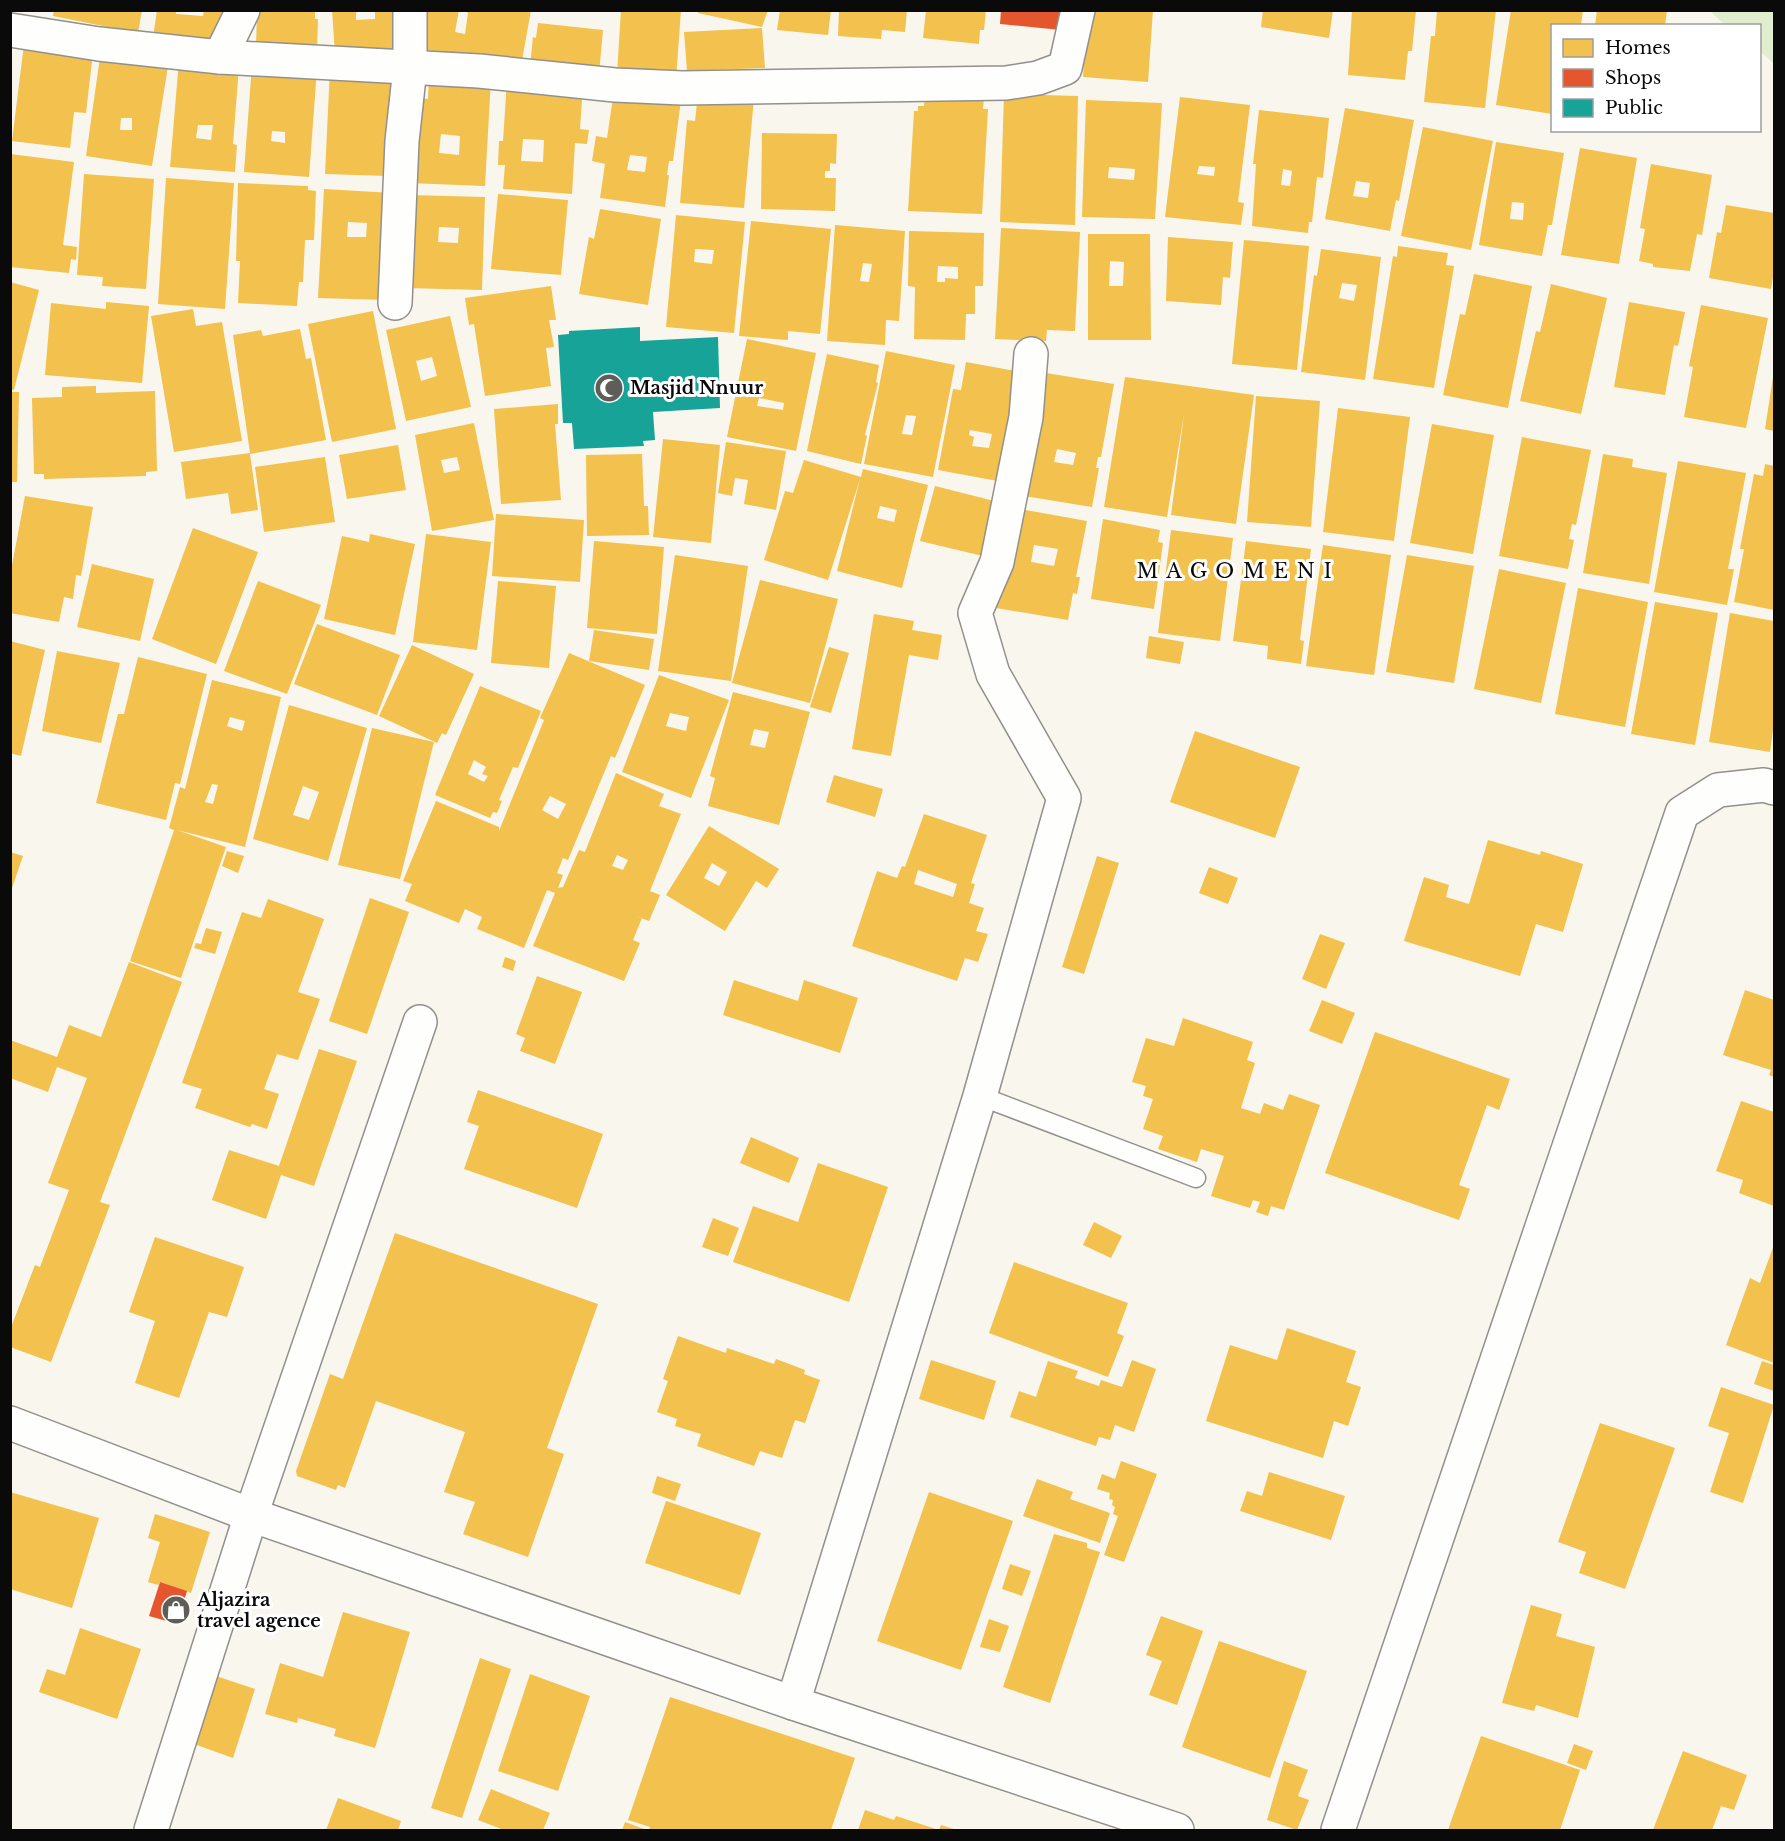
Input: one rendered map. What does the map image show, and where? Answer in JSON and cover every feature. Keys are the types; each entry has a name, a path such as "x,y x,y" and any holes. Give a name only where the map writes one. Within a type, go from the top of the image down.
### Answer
{"street":[{"path":"220,57 243,10"},
{"path":"395,303 402,141 410,68 410,10"},
{"path":"10,30 99,44 220,57 479,71 615,86 682,88 1006,82 1038,78 1065,68 1078,10"},
{"path":"793,1703 980,1096 1064,798 993,674 975,614 997,562 1026,417 1031,354"},
{"path":"1338,1830 1682,813 1718,790 1764,785 1774,788"},
{"path":"151,1830 251,1515 420,1022"},
{"path":"10,1423 251,1515 793,1703 1177,1830"}],"lane":[{"path":"980,1096 1196,1178"}],"green space":[{"path":"1710,11 1774,11 1774,64 1761,52 1761,24 1724,24"}],"building: Homes":[{"path":"54,10 142,10 138,33 53,16"},
{"path":"157,10 176,10 176,14 203,16 204,10 223,10 216,47 153,38"},
{"path":"257,10 315,10 315,19 318,19 317,50 256,49"},
{"path":"332,10 360,10 356,13 356,20 375,19 375,10 400,10 404,48 335,54"},
{"path":"428,10 459,10 455,32 465,34 468,13 463,10 531,10 521,66 421,49"},
{"path":"621,10 681,10 676,79 617,74"},
{"path":"699,10 768,10 762,27 698,13"},
{"path":"780,10 831,10 828,35 777,30"},
{"path":"839,10 907,10 905,32 882,30 881,39 838,36"},
{"path":"926,10 986,10 984,30 980,30 979,44 923,38"},
{"path":"1087,10 1153,10 1148,82 1083,77"},
{"path":"1263,10 1333,10 1329,38 1261,27"},
{"path":"1352,10 1416,10 1412,51 1408,51 1405,80 1348,75"},
{"path":"1437,10 1496,10 1485,108 1424,102 1431,36 1435,36"},
{"path":"1511,10 1583,10 1581,24 1551,24 1551,114 1496,105"},
{"path":"1597,10 1667,10 1665,24 1595,24"},
{"path":"538,23 603,30 599,74 530,66 533,37 536,38"},
{"path":"762,28 765,68 687,71 684,32"},
{"path":"24,44 93,52 86,113 74,112 70,148 12,141"},
{"path":"101,50 169,60 152,166 86,156","holes":["121,118 132,118 132,130 120,130"]},
{"path":"179,60 239,66 233,144 237,145 235,172 170,167","holes":["198,125 213,125 211,140 196,138"]},
{"path":"252,65 317,69 309,177 244,172","holes":["272,131 285,132 285,143 271,141"]},
{"path":"330,68 394,71 389,176 325,174"},
{"path":"429,75 491,79 485,186 409,183 413,97 428,99","holes":["441,134 460,136 459,155 439,153"]},
{"path":"507,80 583,85 580,129 589,130 587,144 575,143 572,194 503,189 505,165 498,165 499,141 503,141","holes":["523,139 544,140 543,162 521,161"]},
{"path":"614,91 681,100 673,161 669,161 665,207 600,198 605,164 592,161 596,136 607,138","holes":["630,155 647,157 645,172 627,170"]},
{"path":"698,94 754,98 744,208 680,203 687,120 695,121"},
{"path":"925,94 984,97 983,109 988,109 982,214 908,211 914,111 918,111 918,106 924,106"},
{"path":"1004,94 1078,96 1075,225 1000,222"},
{"path":"1180,97 1250,105 1238,202 1244,203 1241,225 1165,217","holes":["1199,166 1215,167 1214,176 1197,174"]},
{"path":"1086,100 1162,103 1155,219 1082,217","holes":["1109,167 1135,169 1134,180 1108,178"]},
{"path":"1345,108 1414,120 1399,201 1396,200 1390,231 1325,219","holes":["1356,181 1370,183 1368,198 1353,196"]},
{"path":"1259,110 1329,118 1323,178 1317,177 1312,222 1309,222 1308,233 1252,226 1256,164 1253,164","holes":["1283,169 1292,171 1290,186 1281,185"]},
{"path":"1423,127 1493,141 1471,250 1401,236"},
{"path":"762,133 837,134 836,164 830,163 830,171 825,171 825,178 836,178 835,211 761,209"},
{"path":"1496,142 1564,153 1552,225 1548,225 1542,256 1479,245","holes":["1512,202 1524,203 1523,220 1510,219"]},
{"path":"1580,148 1637,158 1619,264 1561,255"},
{"path":"10,154 74,162 63,245 77,247 76,260 71,259 69,273 10,267"},
{"path":"1651,164 1712,175 1702,235 1697,234 1690,271 1653,267 1653,264 1639,261 1645,229 1640,228"},
{"path":"84,174 154,179 146,289 102,286 103,277 77,275"},
{"path":"166,178 234,183 225,309 158,304"},
{"path":"238,183 308,186 308,190 316,191 314,240 305,240 303,282 299,282 297,306 238,303 240,261 236,261"},
{"path":"324,189 393,193 387,300 318,298","holes":["348,222 367,223 366,237 347,237"]},
{"path":"498,194 568,200 561,275 491,269"},
{"path":"409,195 485,197 482,290 406,288","holes":["439,227 459,228 458,243 438,242"]},
{"path":"1726,205 1774,213 1774,271 1771,289 1709,278 1717,232 1721,233"},
{"path":"600,209 661,219 648,305 579,294 589,237 594,239"},
{"path":"676,215 745,222 734,333 666,327","holes":["695,249 714,250 712,264 694,262"]},
{"path":"751,221 831,229 820,334 788,331 788,340 739,336"},
{"path":"835,225 905,231 899,321 886,320 885,345 827,341","holes":["863,263 872,264 869,282 860,281"]},
{"path":"1001,228 1080,232 1075,331 1047,330 1046,341 995,339"},
{"path":"909,231 984,233 983,286 975,286 975,314 966,314 965,340 914,339 915,287 908,286","holes":["938,266 958,267 958,279 945,278 945,282 937,282"]},
{"path":"1088,234 1150,234 1151,340 1088,340","holes":["1110,261 1124,262 1123,286 1109,286"]},
{"path":"1168,237 1233,242 1230,278 1223,277 1221,305 1166,301"},
{"path":"1244,240 1309,246 1297,370 1232,364"},
{"path":"1398,246 1448,253 1446,265 1454,266 1434,388 1373,379 1393,256 1397,257"},
{"path":"1321,249 1381,257 1365,380 1301,372 1314,275 1317,276","holes":["1342,283 1357,285 1354,301 1339,298"]},
{"path":"1474,274 1532,286 1508,408 1443,395 1460,314 1465,315"},
{"path":"10,282 39,290 14,390 10,389"},
{"path":"1551,284 1607,298 1581,414 1520,401 1536,331 1540,332"},
{"path":"551,286 556,320 549,320 554,347 546,348 551,386 485,396 474,324 469,325 465,298"},
{"path":"106,302 149,306 142,383 45,375 51,303 106,309"},
{"path":"1629,302 1685,312 1678,346 1674,345 1665,395 1614,387"},
{"path":"1701,305 1768,318 1746,428 1684,417 1693,367 1689,366"},
{"path":"193,309 196,326 222,322 242,441 174,452 151,316"},
{"path":"373,311 396,429 332,442 308,324"},
{"path":"450,316 471,407 406,421 386,330","holes":["432,357 437,376 421,381 416,361"]},
{"path":"300,329 306,359 311,358 326,440 250,454 258,510 231,514 228,493 186,499 181,462 250,453 233,335 261,330 263,336"},
{"path":"747,339 816,353 796,451 727,437","holes":["759,398 784,403 783,410 757,406"]},
{"path":"886,351 955,365 933,477 864,464","holes":["906,415 916,416 912,435 902,434"]},
{"path":"827,354 879,365 876,382 878,383 865,435 867,436 861,464 807,451"},
{"path":"966,362 1026,373 1003,482 938,470 953,389 961,390","holes":["970,430 992,434 989,448 972,446 974,437 969,435"]},
{"path":"1040,372 1114,384 1101,457 1098,457 1096,468 1099,468 1092,507 1018,495","holes":["1057,449 1076,453 1073,465 1054,462"]},
{"path":"1125,377 1254,395 1236,524 1171,515 1184,414 1167,517 1104,507"},
{"path":"1774,377 1774,431 1765,429"},
{"path":"96,386 96,393 155,391 157,471 146,472 146,476 44,479 44,474 34,474 32,398 62,397 62,387"},
{"path":"10,392 19,392 17,482 10,482"},
{"path":"1256,396 1320,401 1311,527 1247,522"},
{"path":"558,404 558,424 555,424 561,500 501,504 494,409"},
{"path":"1338,408 1410,417 1394,541 1323,532"},
{"path":"474,423 494,520 432,531 415,435","holes":["457,457 460,470 444,473 441,460"]},
{"path":"1432,424 1494,435 1473,554 1410,543"},
{"path":"1522,437 1591,450 1576,525 1572,524 1569,539 1574,540 1568,569 1499,556"},
{"path":"663,439 720,445 711,543 653,537"},
{"path":"726,442 786,451 776,510 744,504 748,480 735,478 732,496 718,493"},
{"path":"398,445 406,490 347,499 339,455"},
{"path":"642,454 644,506 648,506 649,535 587,536 586,455"},
{"path":"1603,454 1633,459 1632,467 1667,473 1649,584 1583,573"},
{"path":"325,457 335,522 264,532 255,467"},
{"path":"804,460 861,477 863,469 928,485 902,588 837,571 860,479 828,580 764,560 785,491 793,493","holes":["880,506 897,510 894,522 877,518"]},
{"path":"1678,461 1746,473 1728,569 1734,569 1727,605 1654,592"},
{"path":"1765,464 1774,466 1774,610 1734,602 1744,549 1740,549 1754,474 1763,476"},
{"path":"935,486 1002,503 991,558 920,541"},
{"path":"25,496 93,507 81,576 76,575 73,599 64,597 59,622 10,613 10,576"},
{"path":"1014,508 1087,521 1076,577 1080,577 1077,594 1073,593 1068,620 996,608","holes":["1034,545 1058,549 1054,566 1031,562"]},
{"path":"496,514 584,520 580,582 492,576"},
{"path":"1103,519 1160,530 1158,542 1163,543 1154,609 1091,599"},
{"path":"193,528 258,552 216,664 152,639"},
{"path":"1171,530 1233,538 1220,641 1158,633"},
{"path":"370,534 415,544 395,635 324,619 342,536 369,542"},
{"path":"426,534 491,542 477,650 413,642"},
{"path":"594,541 664,547 657,634 587,628"},
{"path":"1246,541 1311,549 1300,640 1304,641 1301,664 1267,659 1268,646 1233,641"},
{"path":"1323,545 1391,555 1374,675 1306,666"},
{"path":"675,555 748,566 731,681 658,671"},
{"path":"1407,555 1474,566 1454,683 1386,672"},
{"path":"92,564 154,579 140,641 77,627"},
{"path":"1499,569 1566,583 1541,703 1474,689"},
{"path":"760,580 838,599 810,703 732,683"},
{"path":"258,581 321,605 287,694 224,671"},
{"path":"498,581 556,586 549,668 491,663"},
{"path":"1578,588 1648,602 1625,727 1555,714"},
{"path":"1655,602 1718,613 1695,745 1631,734"},
{"path":"1730,613 1774,621 1774,723 1770,752 1709,742"},
{"path":"874,614 914,621 912,630 942,635 938,660 909,655 891,756 852,749"},
{"path":"317,624 400,655 377,715 294,684"},
{"path":"594,630 654,639 649,670 589,661"},
{"path":"1149,636 1184,642 1180,664 1146,658"},
{"path":"10,641 45,650 21,756 10,753"},
{"path":"412,645 474,674 446,735 442,733 437,743 379,716"},
{"path":"829,647 849,653 831,713 810,707"},
{"path":"57,651 120,663 101,743 42,731"},
{"path":"569,653 645,685 615,758 611,756 568,860 563,858 557,873 563,875 558,888 563,887 579,850 585,852 616,773 664,794 659,806 681,814 650,891 660,895 649,921 642,918 633,940 640,943 624,981 533,946 555,893 547,890 524,948 477,929 482,917 465,909 459,923 405,901 412,884 403,881 436,801 499,827 499,831 544,720 540,718","holes":["550,796 566,804 558,819 542,810","617,855 628,860 623,870 612,866"]},
{"path":"138,657 207,674 180,784 175,783 166,820 96,803 118,714 124,714"},
{"path":"659,675 729,700 691,798 622,772","holes":["670,713 689,717 686,731 666,726"]},
{"path":"212,680 281,697 245,847 177,830 226,847 181,978 130,961 174,830 169,828 180,787 185,789","holes":["230,717 245,721 242,731 227,726","212,784 218,785 213,804 205,802"]},
{"path":"480,686 541,711 518,768 513,767 499,800 502,801 497,813 493,812 490,818 435,795","holes":["474,760 486,767 482,774 488,776 484,782 468,774"]},
{"path":"733,692 810,712 779,825 708,806 715,778 710,776","holes":["754,729 769,732 765,748 750,745"]},
{"path":"289,705 367,728 328,861 253,839","holes":["303,786 319,792 309,820 293,815"]},
{"path":"372,728 434,742 400,879 338,865"},
{"path":"1195,731 1300,767 1275,838 1170,802"},
{"path":"834,775 883,789 875,817 826,802"},
{"path":"924,814 987,835 971,883 975,884 969,903 984,908 976,931 988,934 978,962 965,958 957,981 852,946 877,871 897,878 902,866 905,867","holes":["918,870 957,884 953,897 914,884"]},
{"path":"709,826 779,869 767,888 756,881 725,931 666,895","holes":["712,863 727,872 719,886 704,878"]},
{"path":"1488,840 1540,855 1541,851 1583,864 1563,932 1536,924 1520,976 1404,941 1424,877 1449,885 1446,897 1469,904"},
{"path":"227,851 244,856 238,873 222,866"},
{"path":"10,852 23,856 11,891 10,891"},
{"path":"1097,856 1119,863 1084,974 1062,967"},
{"path":"1209,867 1238,878 1228,904 1199,893"},
{"path":"370,898 409,912 367,1034 329,1021"},
{"path":"268,899 324,919 298,992 320,999 298,1060 277,1054 264,1089 279,1094 267,1129 252,1124 250,1127 195,1108 202,1089 182,1083 242,912 261,918"},
{"path":"206,928 222,932 215,954 194,948 196,943 201,944"},
{"path":"1320,934 1345,943 1326,989 1302,979"},
{"path":"505,957 516,961 513,971 502,967"},
{"path":"129,962 182,982 100,1202 110,1205 51,1362 10,1347 10,1330 35,1265 40,1267 69,1190 48,1183 87,1078 57,1067 48,1092 10,1078 10,1040 57,1057 69,1025 101,1037"},
{"path":"537,976 582,992 555,1064 520,1051 525,1038 516,1034"},
{"path":"734,980 798,1001 804,980 858,998 840,1053 723,1015"},
{"path":"1745,990 1774,1000 1774,1077 1769,1075 1771,1070 1723,1055"},
{"path":"1322,1000 1355,1013 1342,1044 1309,1031"},
{"path":"1183,1018 1253,1042 1247,1060 1255,1063 1241,1108 1260,1114 1264,1103 1283,1110 1289,1094 1320,1105 1284,1210 1271,1206 1268,1216 1256,1212 1260,1202 1253,1200 1250,1208 1211,1196 1224,1156 1201,1149 1197,1162 1158,1149 1163,1136 1143,1129 1153,1099 1143,1096 1146,1086 1132,1082 1146,1038 1174,1046"},
{"path":"1375,1032 1510,1079 1499,1110 1487,1105 1459,1185 1470,1189 1459,1220 1325,1173"},
{"path":"319,1049 357,1061 314,1186 281,1175 266,1219 212,1200 229,1150 279,1166"},
{"path":"478,1090 603,1134 577,1208 464,1169 479,1126 467,1122"},
{"path":"1741,1101 1774,1112 1774,1206 1739,1193 1743,1180 1716,1171"},
{"path":"751,1137 799,1158 789,1183 740,1163"},
{"path":"818,1163 888,1187 849,1302 733,1262 753,1206 798,1222"},
{"path":"713,1218 739,1228 728,1256 702,1247"},
{"path":"1094,1222 1122,1236 1111,1258 1083,1245"},
{"path":"395,1233 598,1304 547,1448 564,1454 528,1557 463,1534 475,1502 444,1492 465,1432 376,1401 345,1488 338,1485 336,1490 297,1476 296,1471 330,1374 343,1379"},
{"path":"155,1237 244,1267 227,1317 209,1312 179,1398 135,1383 155,1321 129,1312"},
{"path":"1774,1245 1774,1363 1726,1345 1750,1278 1760,1283"},
{"path":"1014,1262 1128,1303 1117,1333 1124,1336 1108,1377 989,1333"},
{"path":"1287,1328 1356,1351 1346,1382 1361,1387 1348,1426 1334,1421 1323,1458 1206,1421 1230,1345 1277,1360"},
{"path":"678,1336 726,1353 727,1348 774,1364 776,1359 805,1370 804,1374 820,1380 805,1423 795,1420 782,1458 760,1451 754,1466 697,1446 701,1434 675,1426 677,1419 657,1412 668,1381 663,1379"},
{"path":"931,1360 996,1381 984,1420 919,1399"},
{"path":"1132,1360 1156,1369 1134,1432 1115,1425 1110,1440 1099,1437 1096,1446 1010,1417 1019,1391 1036,1397 1048,1361 1078,1371 1075,1378 1099,1386 1101,1380 1122,1387"},
{"path":"1762,1361 1774,1365 1774,1391 1754,1384"},
{"path":"1721,1387 1774,1405 1743,1503 1710,1492 1729,1433 1708,1426"},
{"path":"1600,1423 1675,1448 1625,1589 1579,1573 1586,1552 1558,1542"},
{"path":"1121,1461 1157,1474 1124,1562 1104,1555 1118,1516 1113,1514 1115,1507 1112,1505 1113,1500 1109,1499 1110,1493 1097,1489 1102,1474 1115,1479"},
{"path":"1269,1472 1345,1496 1331,1540 1240,1511 1247,1491 1262,1496"},
{"path":"657,1476 681,1484 675,1501 652,1493"},
{"path":"1037,1479 1073,1492 1070,1499 1110,1513 1100,1543 1023,1516"},
{"path":"10,1492 99,1518 72,1608 10,1589"},
{"path":"929,1492 1013,1521 961,1670 877,1641"},
{"path":"666,1501 761,1533 740,1595 645,1563"},
{"path":"155,1514 210,1532 191,1593 160,1582 158,1585 148,1582 160,1542 148,1538"},
{"path":"1054,1534 1087,1543 1087,1548 1100,1552 1050,1703 1003,1687"},
{"path":"1010,1564 1031,1571 1022,1596 1002,1589"},
{"path":"1531,1605 1562,1614 1556,1636 1595,1647 1578,1718 1536,1705 1534,1711 1502,1703"},
{"path":"343,1612 410,1632 375,1748 334,1736 336,1729 298,1718 297,1723 265,1714 280,1663 323,1677"},
{"path":"1161,1616 1203,1631 1177,1705 1149,1695 1162,1661 1146,1655"},
{"path":"989,1619 1009,1626 1000,1652 980,1647"},
{"path":"80,1628 141,1649 117,1719 39,1692 47,1669 65,1675"},
{"path":"1219,1641 1307,1671 1270,1778 1182,1747"},
{"path":"480,1658 511,1669 462,1818 431,1808"},
{"path":"530,1674 590,1696 558,1791 498,1771"},
{"path":"216,1676 255,1689 233,1758 194,1744"},
{"path":"670,1697 855,1758 831,1830 649,1830 650,1827 628,1820"},
{"path":"1481,1736 1580,1770 1560,1830 1448,1830"},
{"path":"1574,1744 1593,1751 1586,1770 1567,1763"},
{"path":"1683,1751 1747,1775 1734,1810 1721,1806 1712,1830 1653,1830"},
{"path":"1284,1761 1308,1770 1298,1796 1309,1800 1297,1830 1267,1820"},
{"path":"491,1789 550,1813 543,1830 504,1830 478,1820"},
{"path":"338,1798 401,1821 398,1830 326,1830"},
{"path":"865,1810 894,1820 896,1816 939,1830 858,1830"},
{"path":"625,1822 647,1830 622,1830"},
{"path":"941,1825 957,1830 939,1830"}],"building: Shops":[{"path":"1001,10 1063,10 1061,30 1000,24"},
{"path":"160,1582 187,1591 177,1624 149,1616"}],"building: Public":[{"path":"640,327 640,341 718,337 720,408 653,412 655,440 643,441 644,446 574,449 572,423 563,423 558,335 569,334 569,331"}],"place":[{"name":"Masjid Nnuur","path":"609,388"},
{"name":"Aljazira travel agence","path":"176,1610"}],"district":[{"name":"M A G O M E N I","path":"1235,571"}]}
